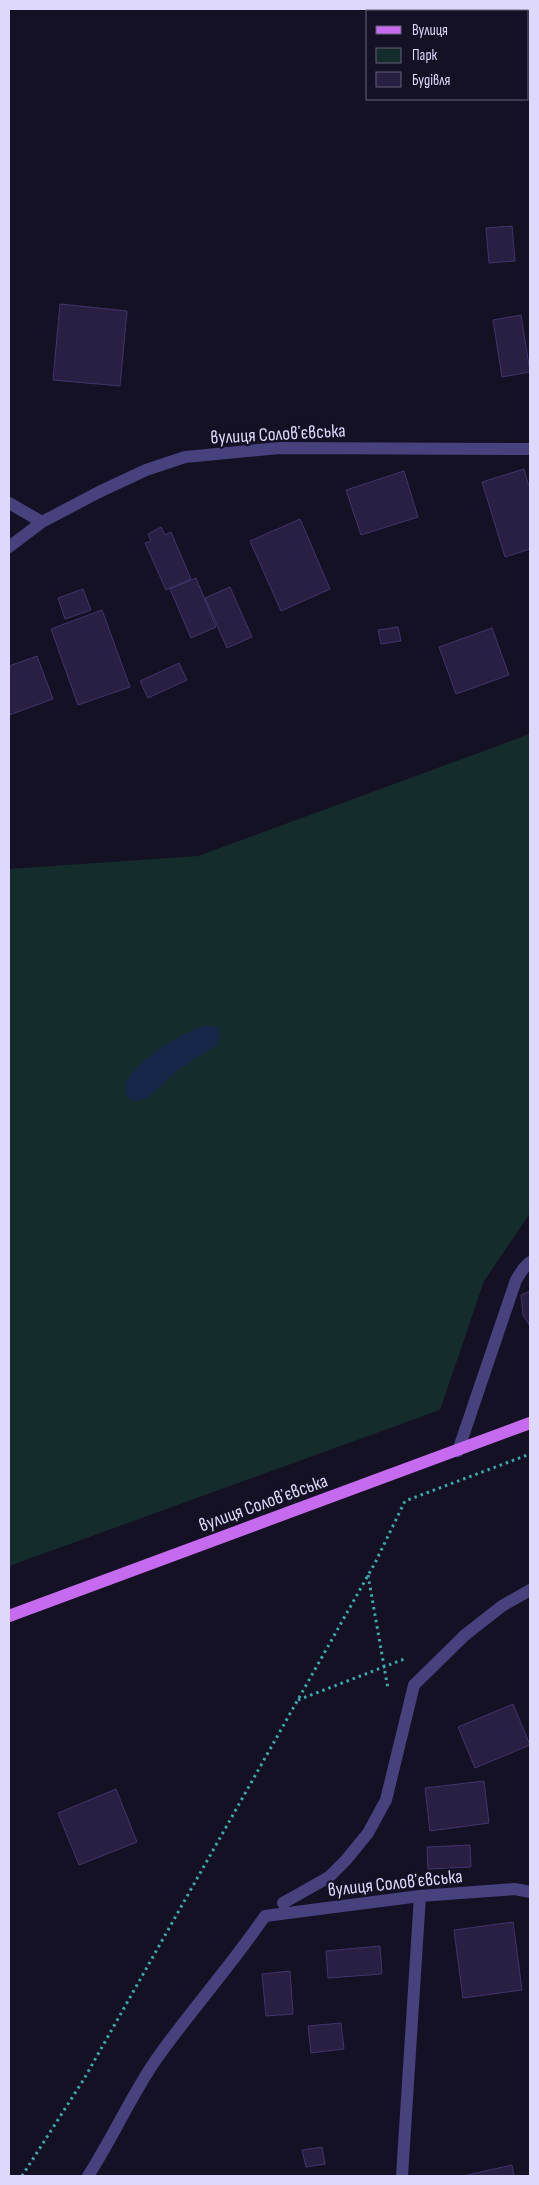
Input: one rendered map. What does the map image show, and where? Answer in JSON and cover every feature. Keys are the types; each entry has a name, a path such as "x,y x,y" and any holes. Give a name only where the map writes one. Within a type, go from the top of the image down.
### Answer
{"main road":[{"name":"вулиця Соловʼєвська","path":"9,1616 530,1423"}],"street":[{"name":"вулиця Соловʼєвська","path":"9,547 42,522 99,492 146,470 185,457 278,448 530,449"},
{"path":"9,503 42,522"},
{"path":"458,1451 516,1280 522,1269 530,1262"},
{"path":"283,1903 329,1876 346,1860 368,1833 386,1800 414,1685 465,1635 502,1606 530,1590"},
{"name":"вулиця Соловʼєвська","path":"88,2176 154,2063 192,2009 245,1945 265,1916 420,1896 515,1889 530,1892"},
{"path":"402,2176 420,1896"}],"path":[{"path":"22,2176 84,2080 368,1575 405,1501 530,1454"},
{"path":"368,1575 389,1695"},
{"path":"298,1700 412,1656"}],"green space":[{"path":"530,734 530,1213 484,1281 440,1410 9,1566 9,869 198,856"}],"water":[{"path":"205,1026 214,1026 219,1030 220,1039 215,1046 178,1070 147,1098 135,1101 127,1097 125,1083 139,1066 172,1041"}],"building":[{"path":"512,226 515,261 489,263 486,228"},
{"path":"60,304 127,311 120,386 53,380"},
{"path":"521,315 530,372 502,377 493,320"},
{"path":"524,469 528,484 530,483 530,549 505,557 482,482"},
{"path":"404,471 418,517 361,535 346,490"},
{"path":"300,519 330,589 281,611 250,541"},
{"path":"161,527 165,535 171,532 191,579 166,590 145,543 151,541 148,534"},
{"path":"196,578 216,627 191,638 170,589"},
{"path":"230,587 252,637 227,648 205,598"},
{"path":"83,589 91,610 65,619 58,598"},
{"path":"102,610 130,687 78,705 51,629"},
{"path":"398,627 401,641 381,644 378,630"},
{"path":"492,628 509,675 456,694 439,647"},
{"path":"37,656 53,699 9,715 9,666"},
{"path":"179,663 187,680 148,698 140,681"},
{"path":"530,1291 530,1326 523,1315 521,1295"},
{"path":"513,1704 530,1745 475,1768 458,1727"},
{"path":"484,1781 489,1823 430,1831 425,1788"},
{"path":"116,1789 137,1842 79,1865 58,1813"},
{"path":"470,1845 471,1867 428,1869 427,1847"},
{"path":"513,1922 522,1990 463,1998 454,1930"},
{"path":"380,1946 382,1974 328,1978 326,1951"},
{"path":"290,1971 293,2014 266,2016 262,1974"},
{"path":"341,2023 344,2049 311,2053 308,2026"},
{"path":"322,2147 325,2164 306,2167 302,2150"},
{"path":"512,2165 514,2176 463,2176"}]}
